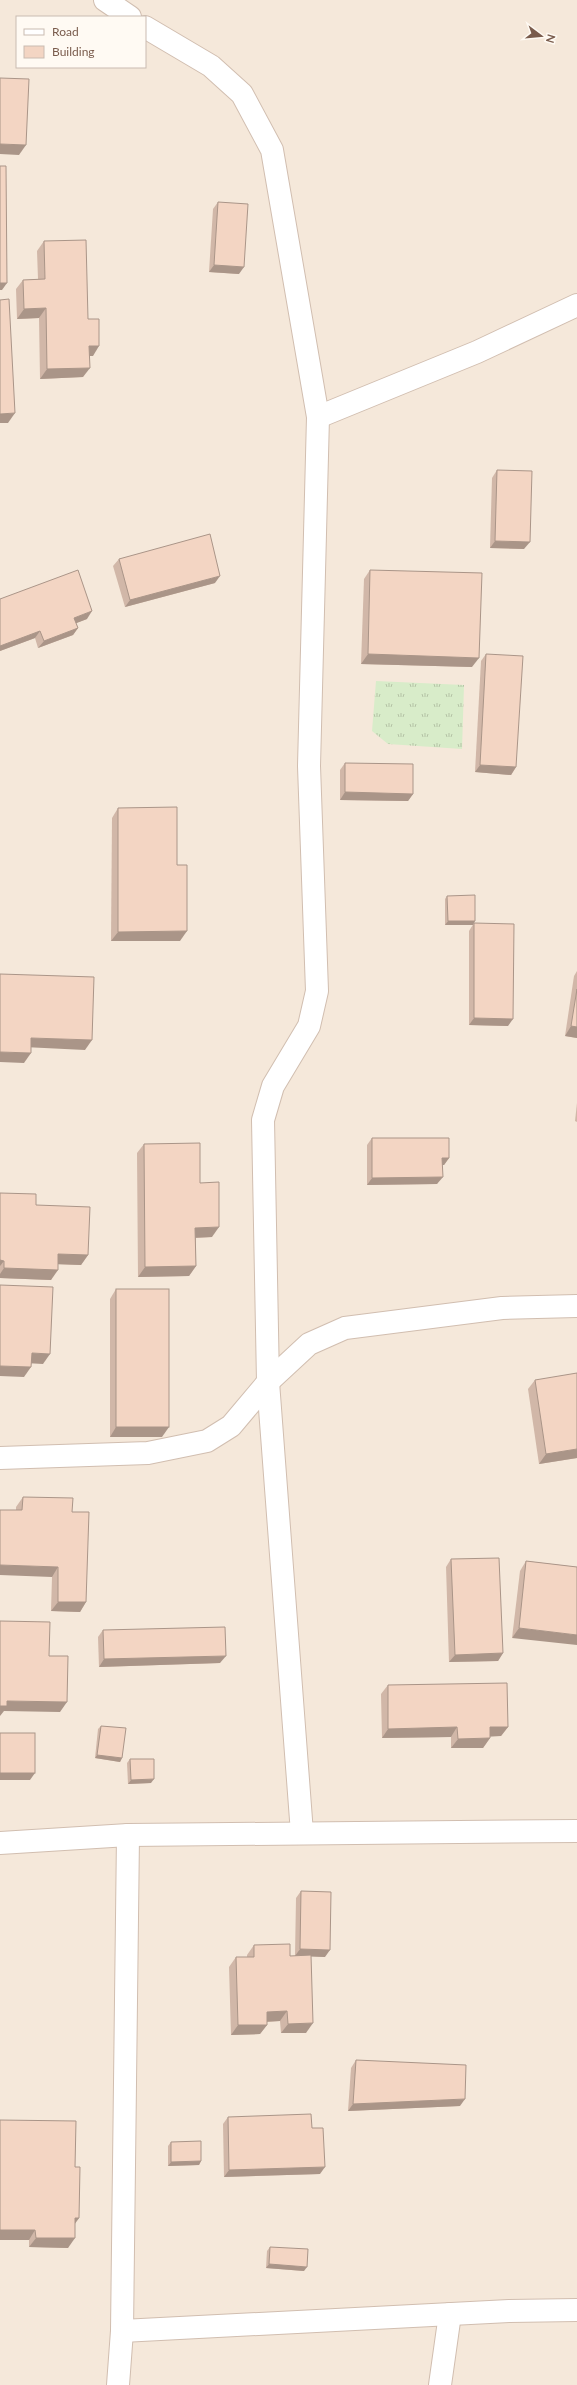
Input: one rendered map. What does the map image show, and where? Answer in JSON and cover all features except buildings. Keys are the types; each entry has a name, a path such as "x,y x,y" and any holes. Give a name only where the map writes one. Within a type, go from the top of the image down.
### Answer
{"street":[{"path":"105,0 129,16"},
{"path":"146,28 211,66 242,94 272,150 318,417 309,766 317,990 309,1026 273,1086 263,1120 268,1382 302,1833"},
{"path":"318,417 477,352 577,305"},
{"path":"0,1458 148,1453 207,1442 231,1426 268,1382 309,1344 345,1328 502,1308 577,1306"},
{"path":"0,1843 128,1835 577,1832"},
{"path":"118,2385 122,2331 128,1835"},
{"path":"122,2331 450,2314 577,2310"},
{"path":"440,2385 450,2314"}],"shaded area":[{"path":"0,0 577,0 577,2385 0,2385"}],"green space":[{"path":"376,681 464,685 462,749 388,744 372,731"}]}
